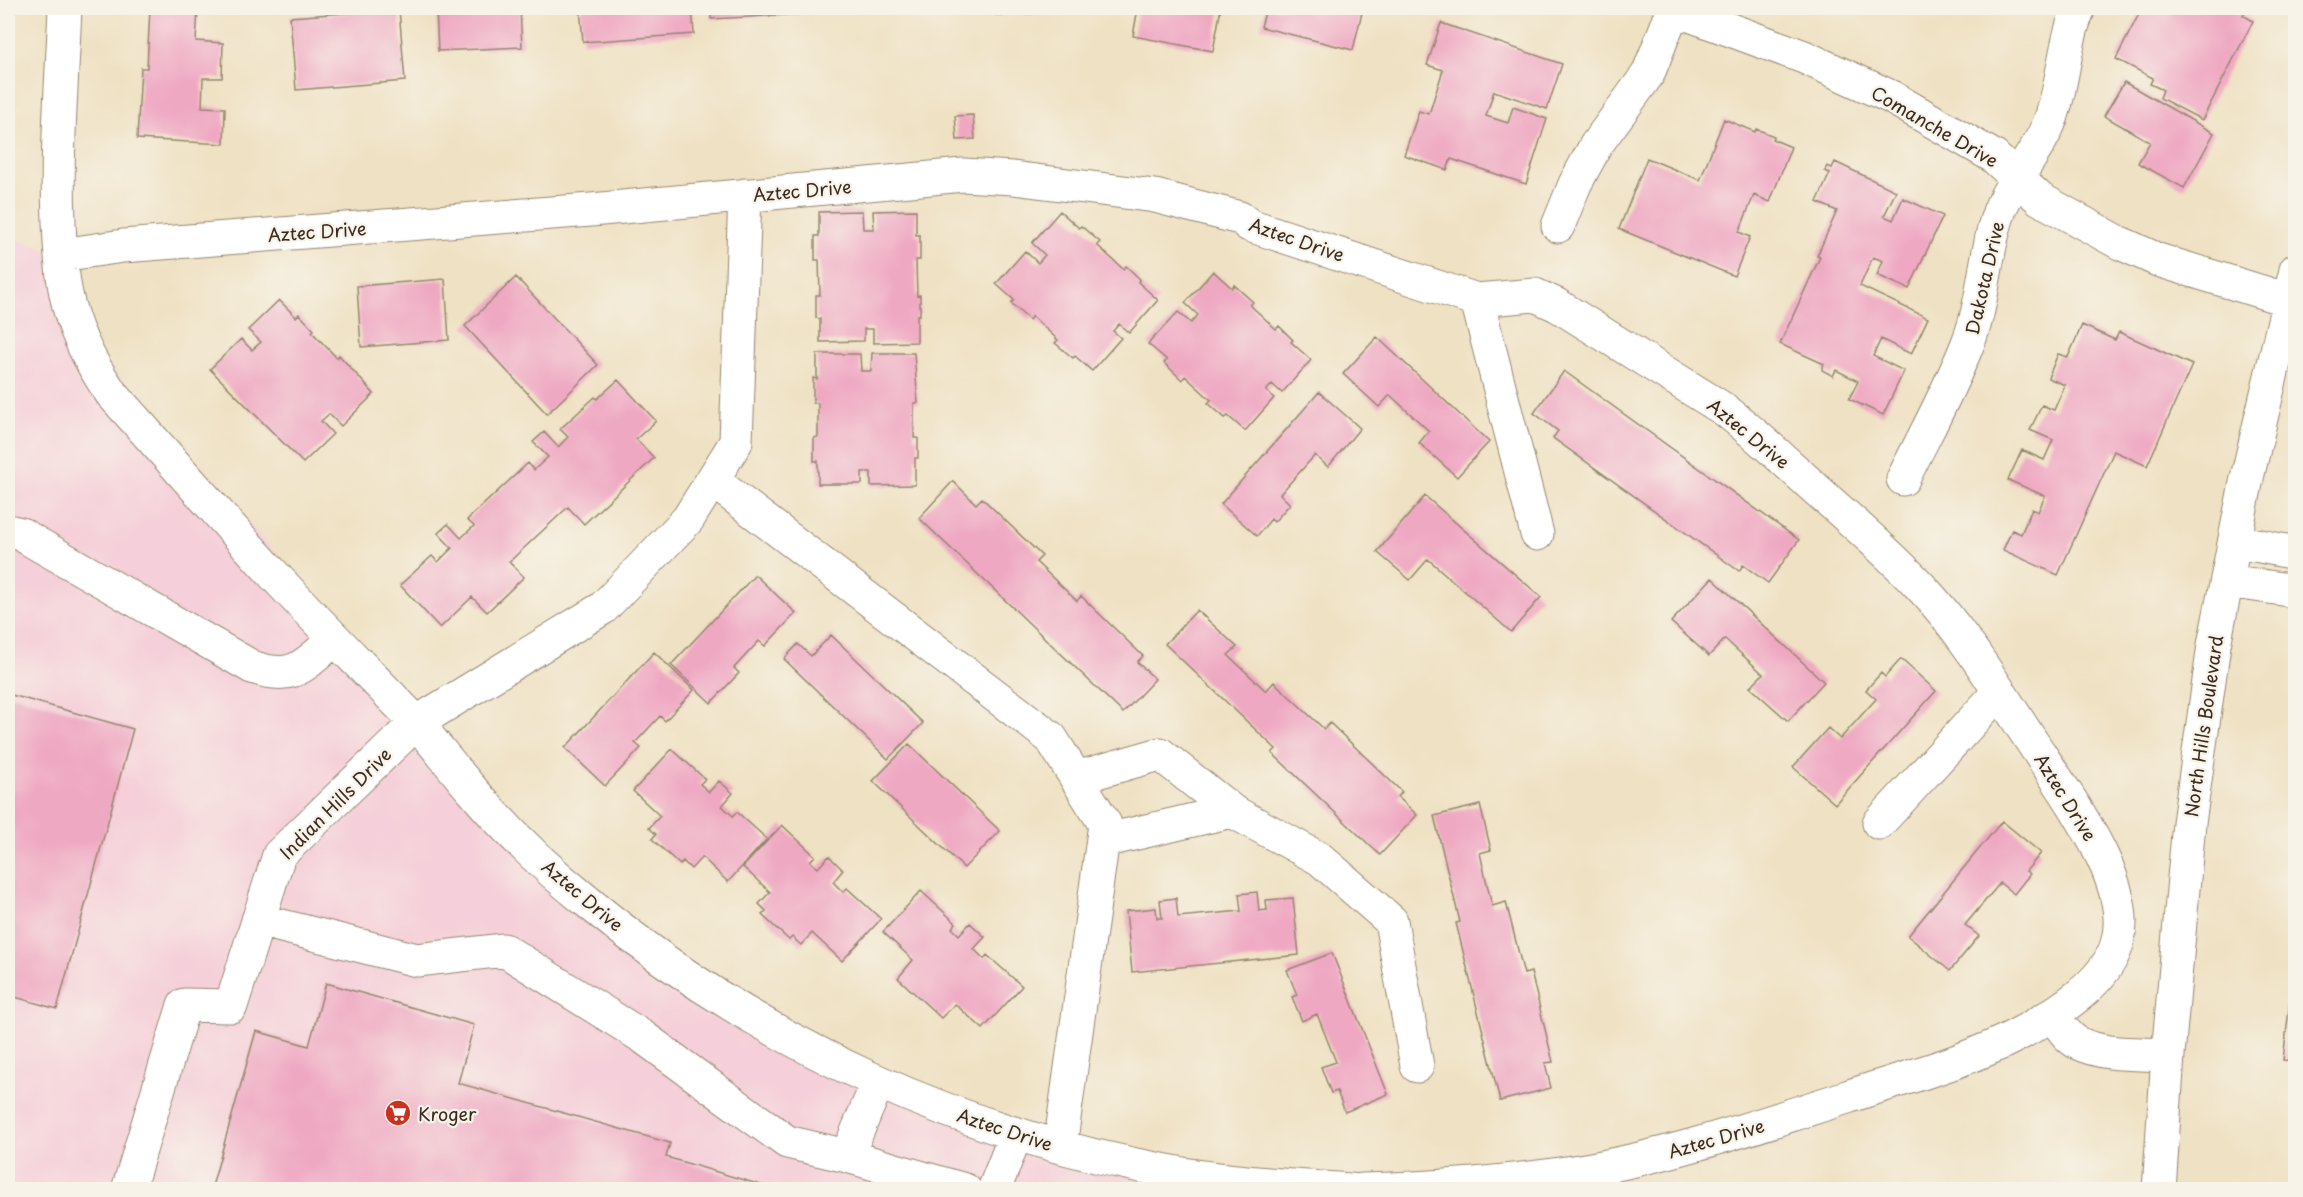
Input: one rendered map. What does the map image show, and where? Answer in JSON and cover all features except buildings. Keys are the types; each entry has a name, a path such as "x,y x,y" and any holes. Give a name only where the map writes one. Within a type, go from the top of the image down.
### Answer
{"street":[{"name":"Aztec Drive","path":"65,8 57,180 61,255 66,295 79,333 98,374 111,393 276,577 416,723 475,794 524,844 587,902 663,961 731,1005 814,1052 912,1097 1016,1134 1096,1157 1186,1175 1351,1190"},
{"name":"Comanche Drive","path":"1673,8 1804,57 1891,97 1993,156 2040,199 2118,242 2158,260 2292,285"},
{"path":"1558,226 1575,183 1596,145 1648,74 1673,8"},
{"name":"Dakota Drive","path":"1903,479 1968,343 1982,300 1988,254 1997,218 2005,198 2041,141 2054,110 2065,53 2079,8"},
{"name":"Aztec Drive","path":"61,255 123,246 591,210 963,175 1013,178 1155,196 1240,218 1249,225 1477,300 1535,295 1557,305 1725,410 1872,539 1944,613 2090,830 2116,894 2120,936 2114,955 2087,988 2053,1014 2013,1037 1943,1065 1690,1148 1582,1171 1440,1189 1362,1190"},
{"name":"Indian Hills Drive","path":"128,1190 184,1005 231,1006 279,855 416,723 603,608 688,519 736,442 745,195"},
{"name":"North Hills Boulevard","path":"2159,1190 2168,1055 2189,823 2214,645 2292,285"},
{"path":"1477,300 1537,534"},
{"path":"712,480 1051,738 1106,824 1060,1147"},
{"path":"8,531 21,534 252,667 272,674 286,674 298,669 335,639"},
{"path":"2235,541 2295,553"},
{"path":"2227,581 2295,591"},
{"path":"1879,824 1999,692"},
{"path":"1076,778 1160,754 1232,811 1320,859 1391,921 1417,1066"},
{"path":"1103,841 1232,811"},
{"path":"258,920 417,960 504,950 643,1037 787,1142 847,1156 965,1190"},
{"path":"2053,1014 2064,1031 2076,1042 2096,1050 2168,1055"},
{"path":"847,1156 878,1082"},
{"path":"994,1190 1016,1134"}],"shaded area":[{"path":"8,236 61,255 79,333 587,902 901,1093 1186,1175 1352,1189 8,1190"}],"place":[{"name":"Kroger","path":"398,1113"}]}
